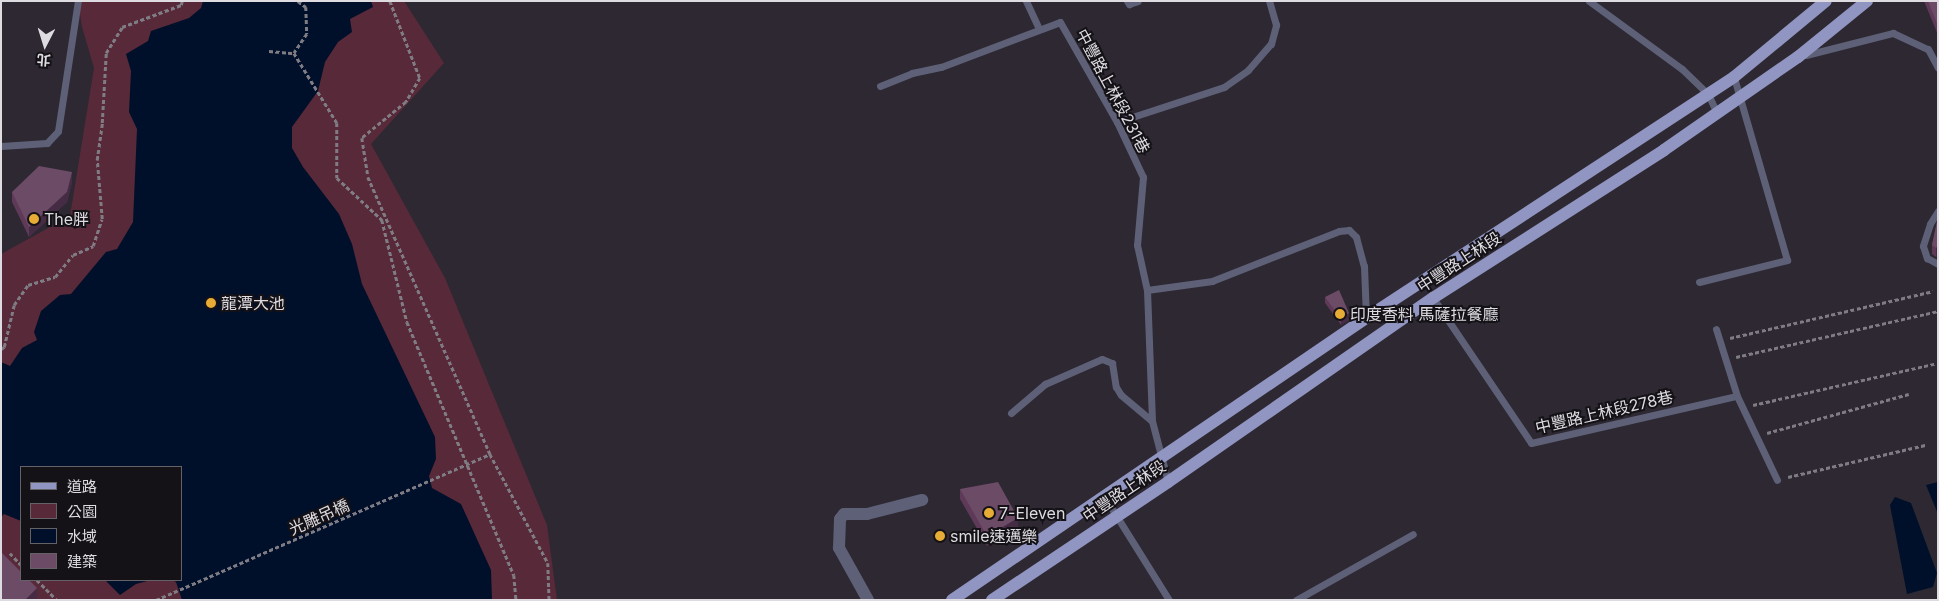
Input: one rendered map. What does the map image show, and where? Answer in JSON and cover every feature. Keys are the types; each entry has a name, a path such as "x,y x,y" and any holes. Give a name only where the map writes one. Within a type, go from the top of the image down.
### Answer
{"main road":[{"name":"中豐路上林段","path":"952,600 1366,318 1734,77 1826,1"},
{"name":"中豐路上林段","path":"992,600 1168,482 1433,298 1664,150 1716,111 1798,56 1867,1"}],"street":[{"path":"868,600 839,548 840,519 844,514 867,514 922,500"}],"lane":[{"path":"1,146 47,142 58,131 78,1"},
{"path":"1026,1 1039,29"},
{"path":"1127,1 1129,4 1138,1"},
{"path":"1117,122 1224,87 1248,70 1271,44 1276,25 1269,1"},
{"path":"1589,1 1682,69 1708,94 1716,111"},
{"name":"中豐路上林段231巷","path":"880,86 912,72 941,67 1060,22 1117,122 1143,177 1137,245 1147,290 1152,421 1160,458 1168,482"},
{"path":"1798,56 1893,33 1928,49 1938,68"},
{"path":"1699,282 1787,260 1741,95 1734,77"},
{"path":"1938,211 1930,224 1923,246 1927,258 1938,264"},
{"path":"1147,290 1212,281 1339,231 1349,230 1356,237 1364,266 1366,318"},
{"name":"中豐路上林段278巷","path":"1433,298 1531,442 1736,396"},
{"path":"1716,328 1736,396 1777,480"},
{"path":"1011,413 1045,384 1102,359 1112,363 1116,387 1121,395 1152,421"},
{"path":"1104,496 1169,600"},
{"path":"1296,600 1413,534"}],"path":[{"path":"1,349 4,347 14,305 28,285 55,277 73,255 93,246 102,219 97,160 102,124 106,54 122,27 181,5 182,1"},
{"path":"294,53 307,34 306,7 298,1"},
{"path":"390,1 420,78 406,102 362,138 368,177 490,454 548,563 549,600"},
{"path":"269,51 294,53"},
{"path":"294,53 337,123 337,178 382,220 407,322 514,575 516,600"},
{"path":"1719,340 1933,292"},
{"path":"1725,359 1938,311"},
{"path":"1742,407 1938,364"},
{"path":"1756,436 1909,394"},
{"path":"1777,480 1926,445"},
{"name":"光雕吊橋","path":"156,600 490,454"},
{"path":"10,553 20,564"},
{"path":"37,581 57,600"}],"green space":[{"name":"龍潭大池","path":"78,1 404,1 444,63 371,144 445,278 547,525 557,600 1,600 1,254 70,216 94,68 82,27"}],"water":[{"name":"龍潭大池","path":"203,1 371,1 373,7 350,19 352,32 338,42 325,62 318,91 292,127 292,148 303,167 339,214 352,244 362,284 435,437 436,459 429,476 432,488 461,504 491,570 492,600 182,600 174,581 182,581 182,466 20,466 20,521 4,514 1,517 1,362 10,366 22,348 37,340 34,332 41,311 60,295 71,294 106,252 117,249 133,222 137,129 129,112 131,71 126,54 148,41 151,31 189,18 201,8"},
{"path":"1938,482 1938,514 1926,485"},
{"path":"1895,497 1911,503 1937,573 1933,587 1907,594 1890,505"},
{"path":"106,581 147,581 136,584 120,595"}],"building":[{"path":"1928,1 1938,1 1938,26"},
{"name":"The胖","path":"39,166 72,172 67,192 29,227 12,192"},
{"path":"1938,217 1938,245 1936,248 1932,245"},
{"path":"1339,290 1349,313 1341,319 1325,297"},
{"name":"7-Eleven","path":"998,482 1018,518 987,536 960,489"},
{"path":"1,552 20,571 20,581 30,581 37,588 25,600 1,600"}],"place":[{"name":"The胖","path":"34,219"},
{"name":"龍潭大池","path":"211,303"},
{"name":"印度香料 馬薩拉餐廳","path":"1340,314"},
{"name":"7-Eleven","path":"989,513"},
{"name":"smile速邁樂","path":"940,536"}]}
